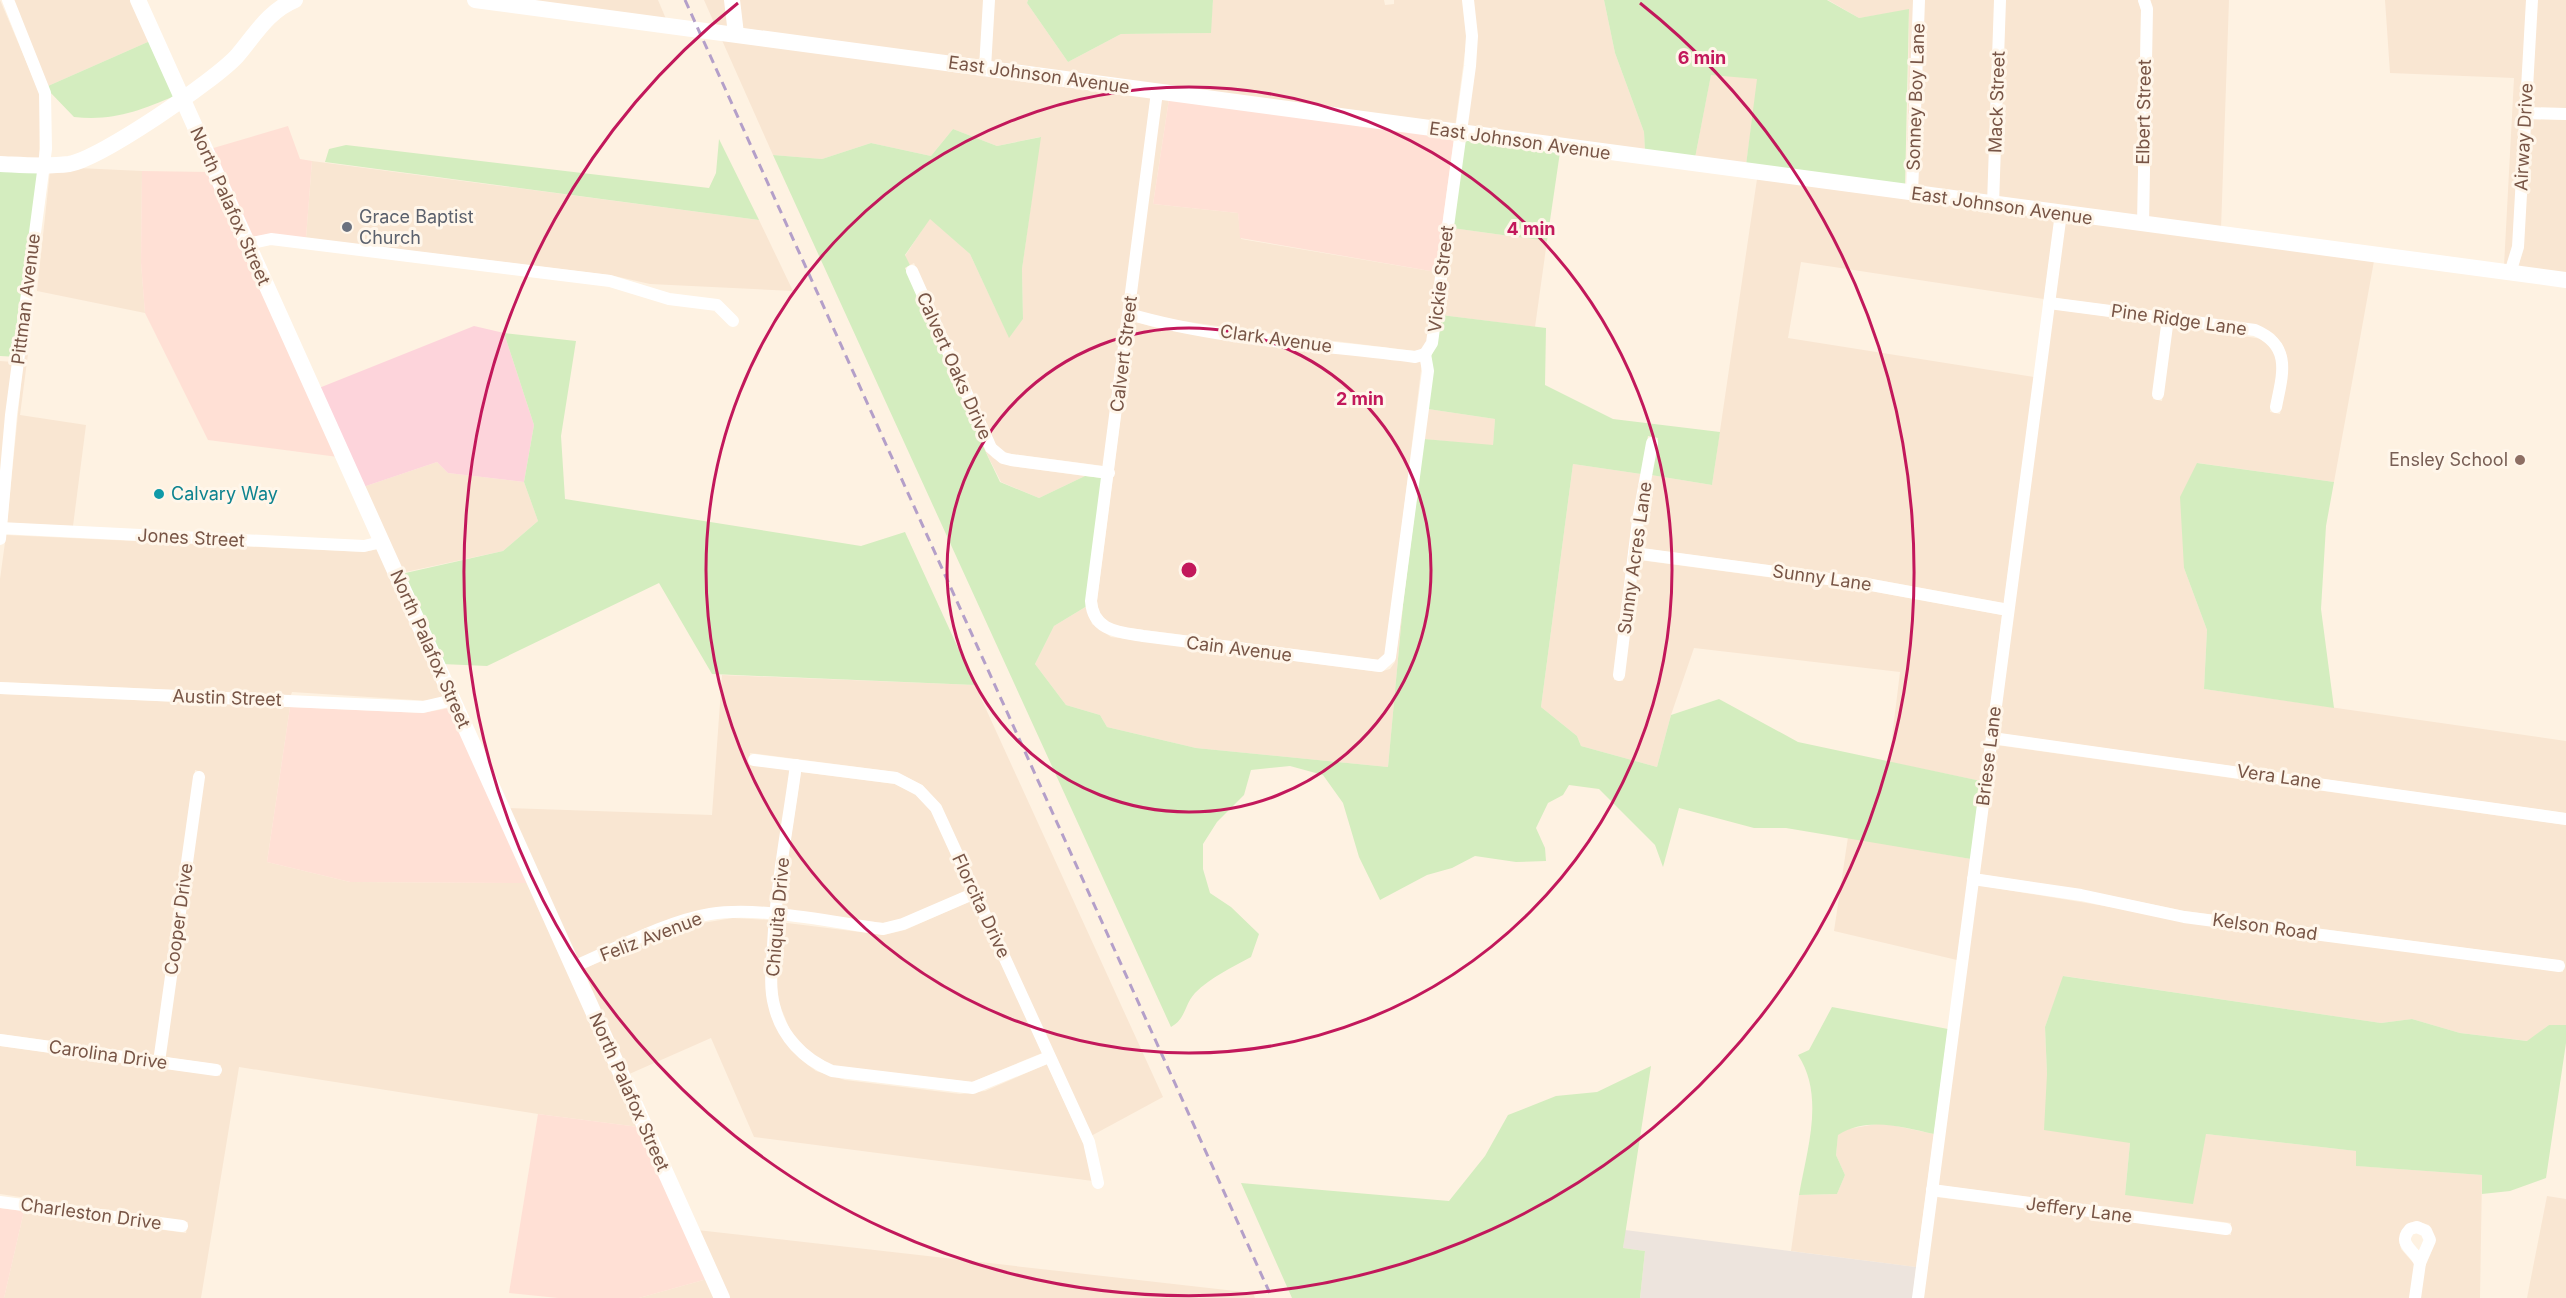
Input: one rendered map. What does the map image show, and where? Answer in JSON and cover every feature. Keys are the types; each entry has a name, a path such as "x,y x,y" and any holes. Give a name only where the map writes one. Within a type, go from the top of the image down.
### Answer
{"main road":[{"name":"North Palafox Street","path":"138,0 722,1298"},
{"path":"0,164 43,166 70,164 92,157 182,99 236,57 257,29 274,13 296,0"},
{"name":"East Johnson Avenue","path":"475,0 2566,280"},
{"path":"732,0 736,34"}],"street":[{"name":"Pittman Avenue","path":"0,532 11,415 46,149 45,93 8,0"},
{"path":"985,68 989,0"},
{"name":"Vickie Street","path":"1388,661 1428,371 1425,354 1432,343 1472,36 1468,0"},
{"name":"Sonney Boy Lane","path":"1912,194 1919,0"},
{"name":"Mack Street","path":"1993,204 2000,0"},
{"name":"Elbert Street","path":"2143,224 2146,9 2144,0"},
{"name":"Airway Drive","path":"2510,273 2518,246 2532,0"},
{"name":"Calvert Street","path":"1094,616 1092,601 1157,92"},
{"path":"2526,113 2566,114"},
{"name":"Briese Lane","path":"1918,1298 2061,213"},
{"path":"248,244 271,240 610,281 669,299 717,305 733,321"},
{"name":"Calvert Oaks Drive","path":"912,271 991,448 997,454 1011,460 1109,473"},
{"name":"Pine Ridge Lane","path":"2049,303 2255,330 2272,339 2278,348 2283,366 2276,407"},
{"name":"Clark Avenue","path":"1129,314 1161,324 1252,337 1415,357 1425,354"},
{"path":"2158,394 2168,318"},
{"name":"Sunny Acres Lane","path":"1619,675 1634,553 1652,443"},
{"name":"Jones Street","path":"0,532 364,546 381,542"},
{"name":"Sunny Lane","path":"1634,553 1866,584 2008,610"},
{"name":"Cain Avenue","path":"1094,616 1099,623 1112,631 1143,636 1380,666 1388,661"},
{"name":"Austin Street","path":"0,688 423,707 453,700"},
{"name":"Vera Lane","path":"1992,738 2566,819"},
{"name":"Florcita Drive","path":"754,760 896,778 919,790 936,808 1092,1152 1098,1183"},
{"name":"Chiquita Drive","path":"796,765 774,915 771,987 774,1005 786,1033 807,1058 818,1065 846,1074 973,1088 1049,1057"},
{"name":"Cooper Drive","path":"159,1062 199,777"},
{"name":"Kelson Road","path":"1973,879 2103,899 2184,916 2559,966"},
{"name":"Feliz Avenue","path":"573,967 688,919 733,912 883,929 903,924 975,893"},
{"name":"Carolina Drive","path":"0,1040 216,1070"},
{"name":"Jeffery Lane","path":"1932,1190 2226,1229"},
{"name":"Charleston Drive","path":"0,1202 182,1227"},
{"path":"2415,1298 2420,1263"}],"shaded area":[{"path":"0,0 40,94 39,160 0,158"},
{"path":"13,0 132,0 150,41 48,86"},
{"path":"522,0 658,0 666,19"},
{"path":"704,0 727,0 730,27 715,25"},
{"path":"738,0 984,0 980,61 740,28"},
{"path":"994,0 1028,0 1027,3 1068,62 1121,34 1210,33 1213,0 1384,0 1385,5 1394,4 1394,0 1463,0 1467,36 1455,127 990,63"},
{"path":"1473,0 1604,0 1615,53 1644,132 1645,152 1466,128"},
{"path":"1828,0 1914,0 1907,187 1909,10 1859,18"},
{"path":"1924,0 1995,0 1988,197 1917,188"},
{"path":"2005,0 2138,0 2141,10 2138,218 1998,199"},
{"path":"2149,0 2229,0 2221,229 2148,219"},
{"path":"2385,0 2527,0 2513,246 2507,267 2504,266 2514,78 2390,73"},
{"path":"2537,0 2566,0 2566,108 2531,108"},
{"path":"721,38 1151,97 1104,466 1012,454 1004,452 995,444 914,263 910,265 905,256 930,218 970,254 1009,337 1023,319 1022,269 1040,137 997,146 953,129 931,156 871,143 822,159 773,155"},
{"path":"1711,74 1758,79 1746,165 1695,158"},
{"path":"1161,98 1169,99 1153,204 1238,213 1241,239 1436,272 1427,341 1422,349 1415,351 1253,331 1162,318 1134,310"},
{"path":"1169,99 1454,138 1436,272 1240,238 1238,213 1153,204"},
{"path":"2531,119 2566,120 2566,274 2518,268 2523,247"},
{"path":"288,126 300,159 312,161 306,238 271,234 251,237 210,149"},
{"path":"312,161 759,220 793,291 650,284 610,275 306,238"},
{"path":"78,168 142,171 141,263 145,313 37,291 50,171"},
{"path":"142,171 209,172 338,457 208,440 145,313 141,263"},
{"path":"1757,179 2055,219 2044,299 1801,262 1788,338 2034,377 2004,603 1867,578 1640,548 1651,475 1712,485"},
{"path":"2065,220 2374,261 2334,482 2198,463 2184,568 2207,630 2204,689 2566,741 2566,813 1997,733 2053,309 2162,324 2153,399 2162,401 2172,325 2262,339 2274,351 2278,366 2270,412 2280,414 2287,374 2287,356 2282,344 2274,334 2257,325 2055,298"},
{"path":"1452,228 1547,241 1535,327 1441,315"},
{"path":"1133,321 1160,329 1251,342 1422,362 1386,655 1379,660 1113,626 1099,613 1097,601"},
{"path":"474,326 504,333 534,425 524,482 448,473 437,462 363,487 319,388"},
{"path":"24,354 28,354 20,415 86,425 73,526 7,523"},
{"path":"0,361 13,362 0,490"},
{"path":"954,376 986,450 993,458 1011,466 1085,476 1039,498 1001,482 963,407"},
{"path":"1428,409 1495,419 1493,446 1424,439"},
{"path":"437,462 448,473 524,482 538,521 503,551 401,573 363,487"},
{"path":"1573,464 1641,474 1614,680 1623,681 1639,560 1865,590 2002,615 1981,781 1889,762 1900,672 1694,648 1671,715 1657,767 1581,746 1577,736 1541,707"},
{"path":"6,535 364,552 379,549 444,697 430,701 292,692 291,695 0,682 0,579"},
{"path":"1403,605 1388,767 1196,748 1107,727 1100,715 1066,705 1035,664 1054,626 1087,606 1092,624 1111,637 1379,672 1390,669 1395,662"},
{"path":"722,675 975,685 1163,1097 1091,1136 940,805 922,785 896,772 750,753 749,765 791,770 770,909 733,906 709,909 575,960 507,808 712,815"},
{"path":"0,694 290,707 267,862 350,882 529,883 639,1127 538,1114 239,1067 201,1298 4,1298 24,1211 186,1233 188,1222 0,1194 0,1046 220,1076 221,1065 165,1057 204,773 195,770 155,1055 0,1034"},
{"path":"290,707 423,713 449,708 529,883 350,882 267,862"},
{"path":"1996,745 2566,825 2566,1025 2549,1025 2528,1041 2460,1033 2412,1019 2381,1023 2064,976 2045,1027 2047,1074 2130,1143 2125,1195 2206,1134 2356,1151 2357,1166 2482,1175 2480,1298 2420,1298 2425,1264 2435,1239 2429,1225 2416,1221 2409,1223 2399,1240 2401,1249 2415,1265 2410,1298 1923,1298 1936,1197 2231,1235 2231,1223 1937,1185 1977,885 2135,911 2183,922 2563,972 2564,961 2185,911 2082,890 1979,874"},
{"path":"801,772 895,784 916,794 932,811 968,890 902,919 883,923 780,910"},
{"path":"1848,837 1971,859 1957,960 1834,931"},
{"path":"973,900 1042,1053 972,1082 833,1066 810,1053 790,1030 779,1003 777,987 779,922 884,935 905,930"},
{"path":"733,918 769,920 767,964 791,1050 816,1071 845,1080 960,1094 985,1091 1047,1064 1084,1145 1093,1181 754,1137 711,1038 627,1075 580,970 690,925"},
{"path":"538,1114 639,1127 707,1279 639,1298 558,1298 509,1293"},
{"path":"1882,1123 1934,1134 1916,1267 1791,1251 1799,1195 1837,1194 1845,1175 1836,1155 1838,1134 1848,1129"},
{"path":"2547,1196 2566,1199 2566,1298 2527,1298"},
{"path":"0,1208 24,1211 4,1298 0,1298"},
{"path":"697,1230 1253,1293 1255,1298 727,1298"},
{"path":"1625,1230 1916,1267 1913,1298 1640,1298 1645,1251 1623,1248"},
{"path":"707,1279 716,1298 639,1298"}],"green space":[{"path":"1028,0 1213,0 1211,33 1121,34 1068,62 1027,3"},
{"path":"1604,0 1827,0 1859,18 1909,9 1905,187 1746,165 1757,79 1711,75 1695,158 1645,152 1644,132 1615,53"},
{"path":"150,41 175,96 126,114 89,118 74,117 49,91 48,86"},
{"path":"953,129 997,146 1041,137 1022,269 1023,319 1009,338 970,254 930,219 905,255 910,265 905,268 1000,482 1039,498 1085,476 1103,478 1087,606 1054,626 1035,664 1066,705 1100,715 1107,727 1196,748 1388,767 1403,605 1424,439 1493,445 1495,419 1428,409 1431,356 1437,344 1441,315 1546,328 1545,385 1613,419 1720,432 1712,485 1651,475 1658,438 1648,436 1641,474 1573,464 1541,707 1577,736 1581,746 1657,767 1671,715 1719,699 1798,742 1981,781 1971,859 1786,828 1754,828 1679,808 1663,867 1655,845 1599,789 1569,785 1563,795 1548,803 1536,828 1545,848 1546,861 1516,862 1475,856 1452,868 1427,875 1380,900 1359,857 1343,803 1323,775 1290,766 1251,770 1244,795 1217,822 1203,844 1203,869 1210,893 1231,907 1259,934 1251,957 1201,987 1191,998 1180,1020 1171,1027 773,155 822,159 871,143 931,156"},
{"path":"719,139 759,220 325,162 329,149 346,145 709,188 716,173"},
{"path":"1464,139 1560,152 1547,241 1452,228"},
{"path":"0,164 43,166 19,357 0,356"},
{"path":"504,333 576,341 561,436 565,499 861,546 905,532 975,685 712,674 659,583 487,666 442,664 401,574 503,551 538,521 524,482 534,425"},
{"path":"2197,463 2334,482 2326,526 2321,609 2334,708 2204,689 2207,630 2184,568 2180,497"},
{"path":"2063,976 2381,1023 2412,1019 2460,1033 2527,1041 2549,1025 2566,1025 2566,1043 2546,1178 2510,1191 2482,1194 2482,1175 2356,1166 2356,1151 2206,1134 2193,1204 2125,1195 2130,1143 2044,1130 2047,1074 2045,1027"},
{"path":"1832,1007 1948,1029 1934,1134 1873,1124 1849,1129 1838,1135 1836,1155 1845,1175 1837,1194 1799,1195 1812,1123 1812,1105 1811,1088 1798,1055 1809,1050"},
{"path":"1651,1066 1623,1248 1645,1251 1640,1298 1292,1298 1241,1183 1449,1201 1485,1156 1508,1115 1556,1096 1597,1092"}],"railway":[{"path":"685,0 1272,1298"}],"place":[{"name":"Grace Baptist Church","path":"347,227"},
{"name":"Ensley School","path":"2520,460"},
{"name":"Calvary Way","path":"159,494"}]}
